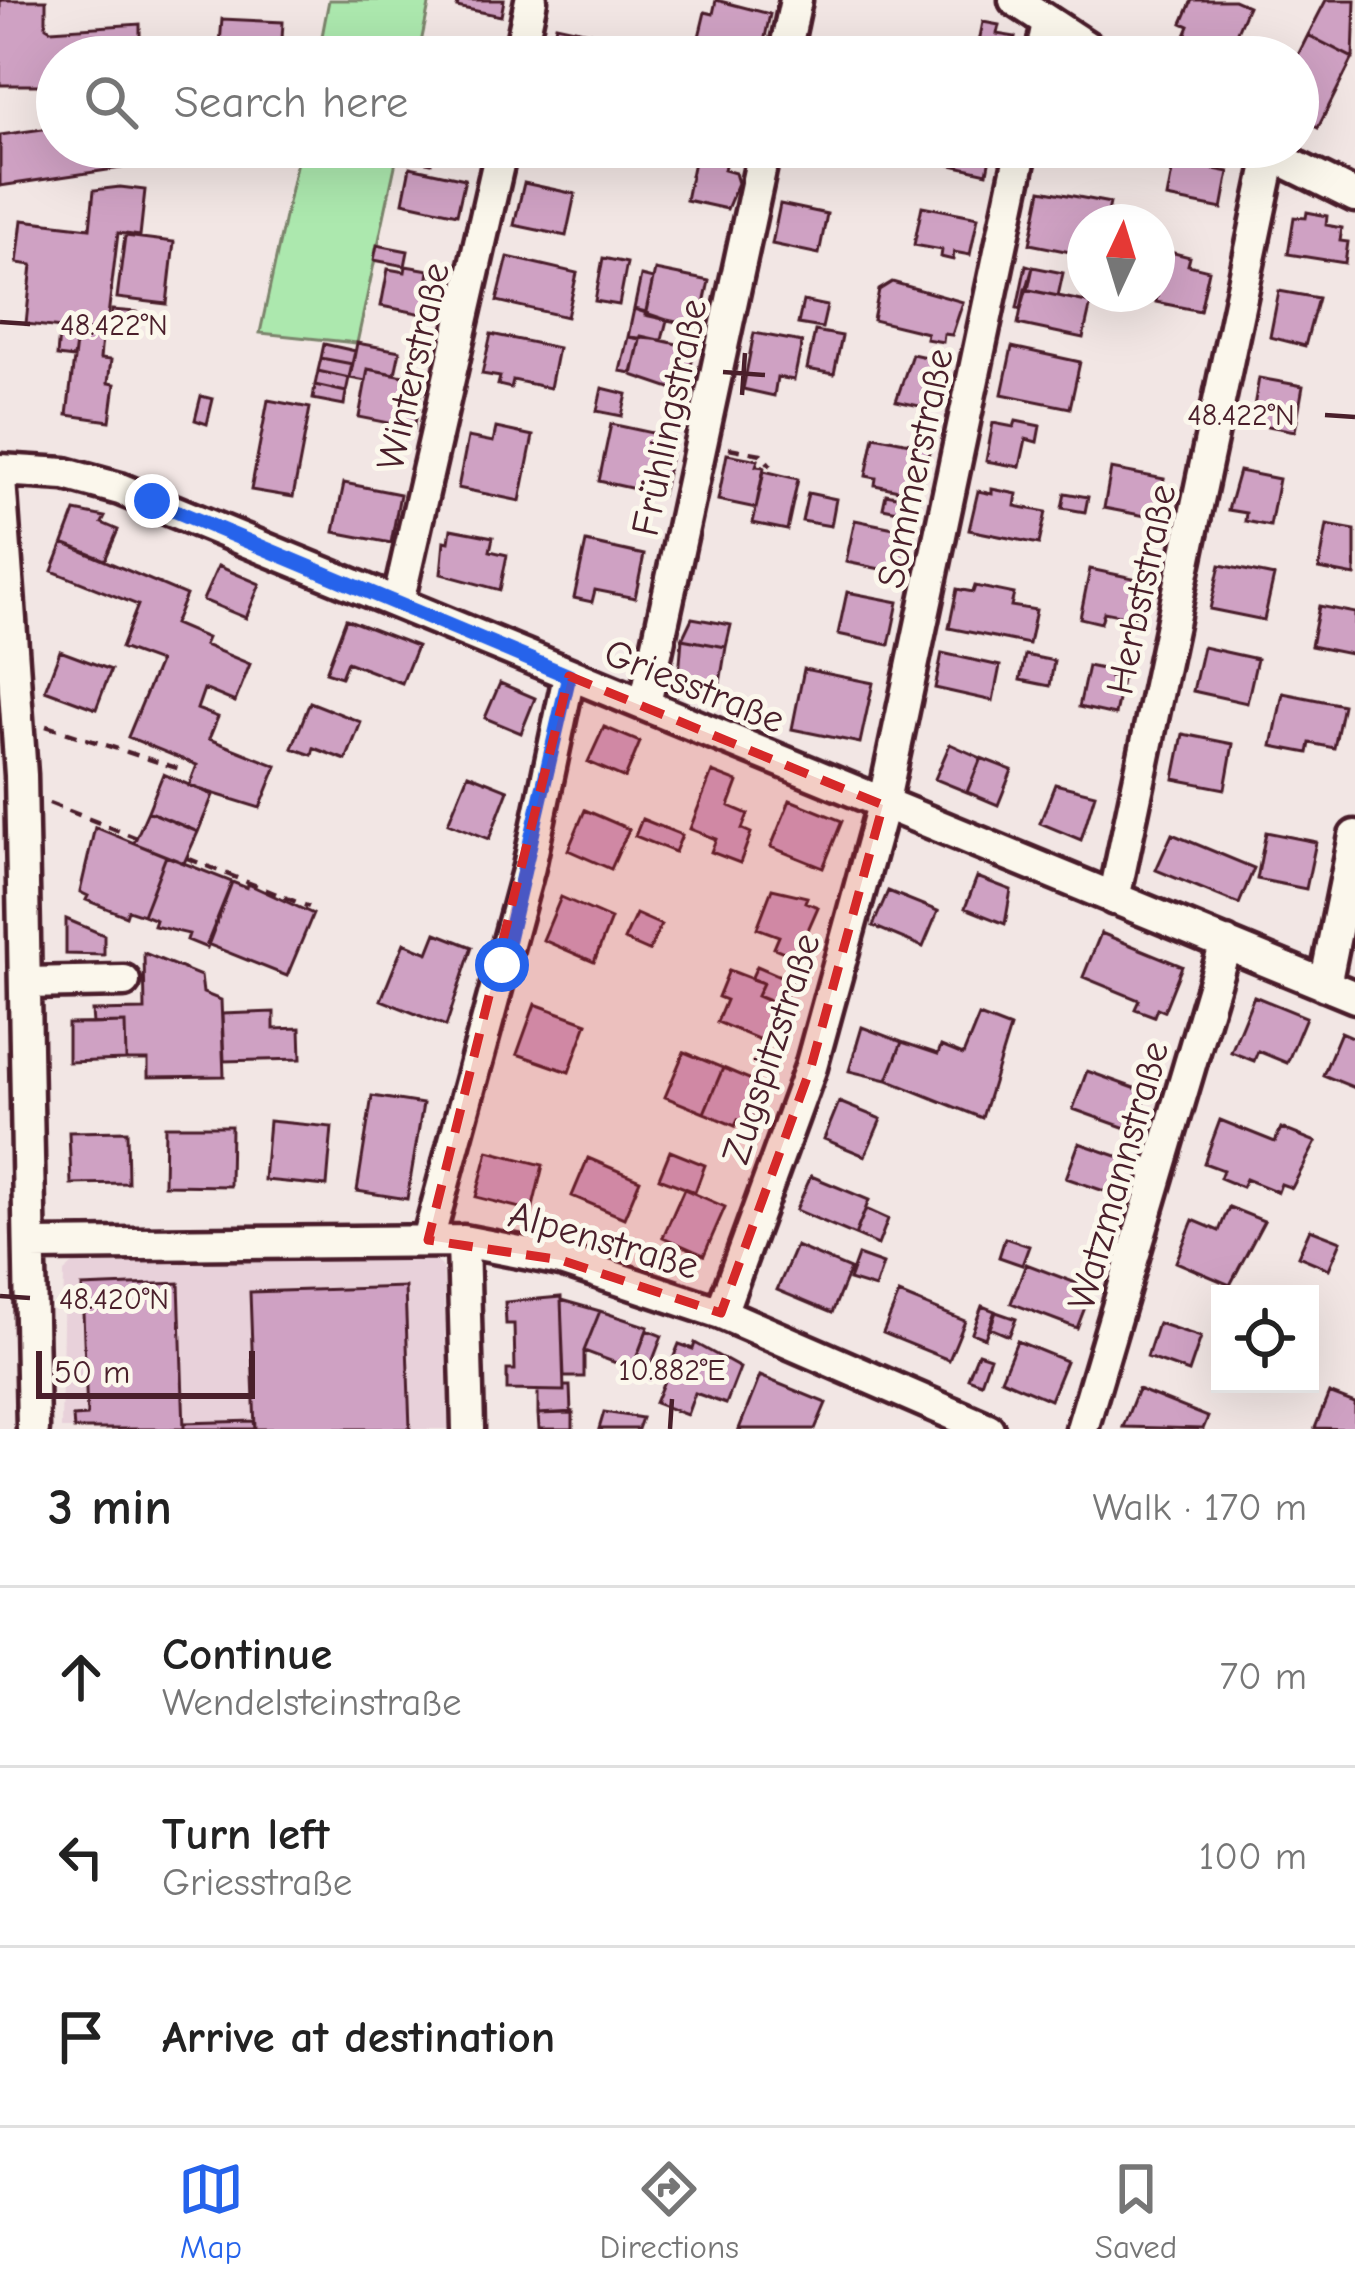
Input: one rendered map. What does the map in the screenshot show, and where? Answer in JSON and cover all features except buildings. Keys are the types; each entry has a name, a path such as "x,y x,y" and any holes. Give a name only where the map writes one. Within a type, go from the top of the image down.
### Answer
{"street":[{"path":"523,36 530,0"},
{"path":"788,36 796,0"},
{"path":"1015,0 1069,36"},
{"path":"1045,36 1048,23"},
{"name":"Winterstraße","path":"398,602 497,168"},
{"name":"Frühlingstraße","path":"645,704 761,168"},
{"name":"Sommerstraße","path":"883,805 1018,168"},
{"name":"Herbststraße","path":"1114,899 1261,168"},
{"path":"1298,168 1355,196"},
{"name":"Griesstraße","path":"0,470 65,474 121,489 1355,997"},
{"path":"0,479 21,791 33,1429"},
{"path":"428,1240 529,868 569,676"},
{"name":"Zugspitzstraße","path":"721,1312 811,1067 883,805"},
{"path":"1325,985 1355,836"},
{"name":"Watzmannstraße","path":"1082,1429 1226,943"},
{"path":"25,983 124,981"},
{"path":"463,1241 468,1429"},
{"name":"Alpenstraße","path":"31,1245 463,1241 561,1260 721,1312 988,1429"}],"path":[{"path":"703,444 761,454 771,466"},
{"path":"17,716 184,770"},
{"path":"21,791 136,838"},
{"path":"187,858 309,907"}],"highlighted area":[{"path":"569,676 883,805 811,1067 721,1313 561,1260 428,1240"}],"shaded area":[{"path":"433,1259 443,1268 449,1429 61,1429 64,1272 73,1264"}],"green space":[{"path":"329,0 430,0 422,36 322,36"},
{"path":"295,168 394,168 357,343 260,333"}],"route":[{"path":"152,501 569,676 529,868 502,965"}]}
